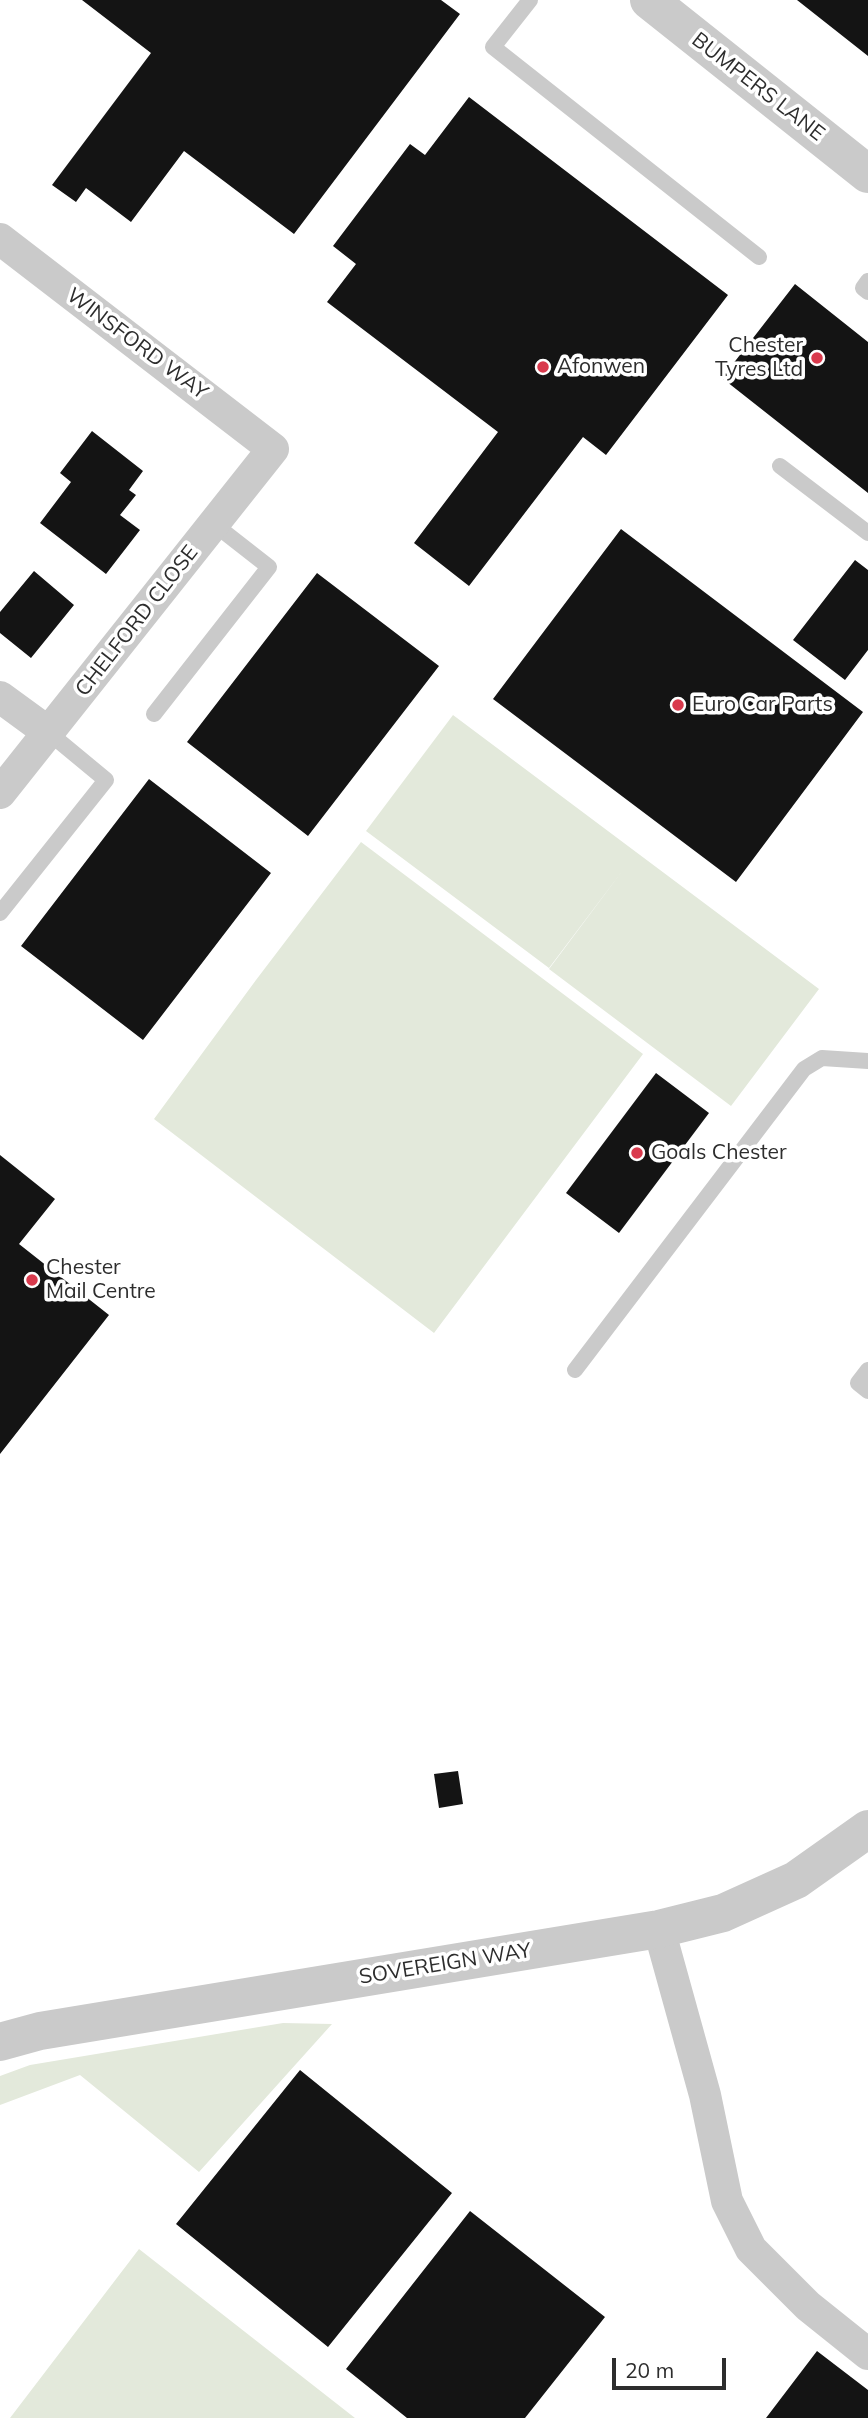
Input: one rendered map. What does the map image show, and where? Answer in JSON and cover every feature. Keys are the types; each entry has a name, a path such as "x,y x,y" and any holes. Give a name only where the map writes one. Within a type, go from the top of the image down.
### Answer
{"street":[{"name":"BUMPERS LANE","path":"649,0 868,174"},
{"name":"WINSFORD WAY","path":"0,239 274,449"},
{"name":"CHELFORD CLOSE","path":"0,793 274,449"},
{"path":"0,697 48,732"},
{"name":"SOVEREIGN WAY","path":"0,2042 40,2031 659,1928 723,1913 796,1880 868,1829"},
{"path":"659,1928 705,2095 727,2201 736,2220 751,2249 808,2306 868,2354"}],"lane":[{"path":"530,0 493,47 759,257"},
{"path":"868,281 863,288 868,292"},
{"path":"780,466 868,533"},
{"path":"154,714 269,567 214,524"},
{"path":"0,913 106,780 48,732"},
{"path":"575,1370 804,1069 822,1058 868,1060"},
{"path":"868,1370 858,1383 868,1391"}],"shaded area":[{"path":"453,715 819,989 731,1106 549,969 623,870 549,968 366,831"},
{"path":"361,842 643,1054 434,1333 154,1119"},
{"path":"283,2023 332,2024 199,2172 80,2075 0,2105 0,2076 30,2065"},
{"path":"139,2249 355,2418 10,2418"}],"building":[{"path":"82,0 441,0 460,14 294,234 184,151 131,222 86,188 76,202 52,185 151,53"},
{"path":"797,0 868,0 868,56"},
{"name":"Afonwen","path":"469,97 728,295 606,455 583,437 469,586 414,543 498,432 327,302 356,264 333,246 410,144 425,155"},
{"path":"795,284 868,342 868,493 722,378"},
{"path":"92,431 143,471 129,490 136,495 120,515 140,530 106,574 40,523 71,482 60,473"},
{"name":"Euro Car Parts","path":"621,529 863,712 736,882 493,699"},
{"path":"855,560 868,570 868,650 845,680 793,640"},
{"path":"34,571 74,605 31,658 0,633 0,612"},
{"path":"317,573 439,666 308,836 187,742"},
{"path":"149,779 271,873 143,1040 21,946"},
{"name":"Goals Chester","path":"656,1073 709,1113 619,1233 566,1193"},
{"name":"Chester Mail Centre","path":"0,1155 55,1199 19,1244 109,1315 0,1454"},
{"path":"458,1771 463,1804 439,1808 434,1774"},
{"path":"300,2070 452,2193 328,2347 176,2224"},
{"path":"470,2211 605,2317 525,2418 407,2418 346,2369"},
{"path":"817,2351 868,2390 868,2418 766,2418"}],"place":[{"name":"Chester Tyres Ltd","path":"817,358"},
{"name":"Afonwen","path":"543,367"},
{"name":"Euro Car Parts","path":"678,705"},
{"name":"Goals Chester","path":"637,1153"},
{"name":"Chester Mail Centre","path":"32,1280"}]}
